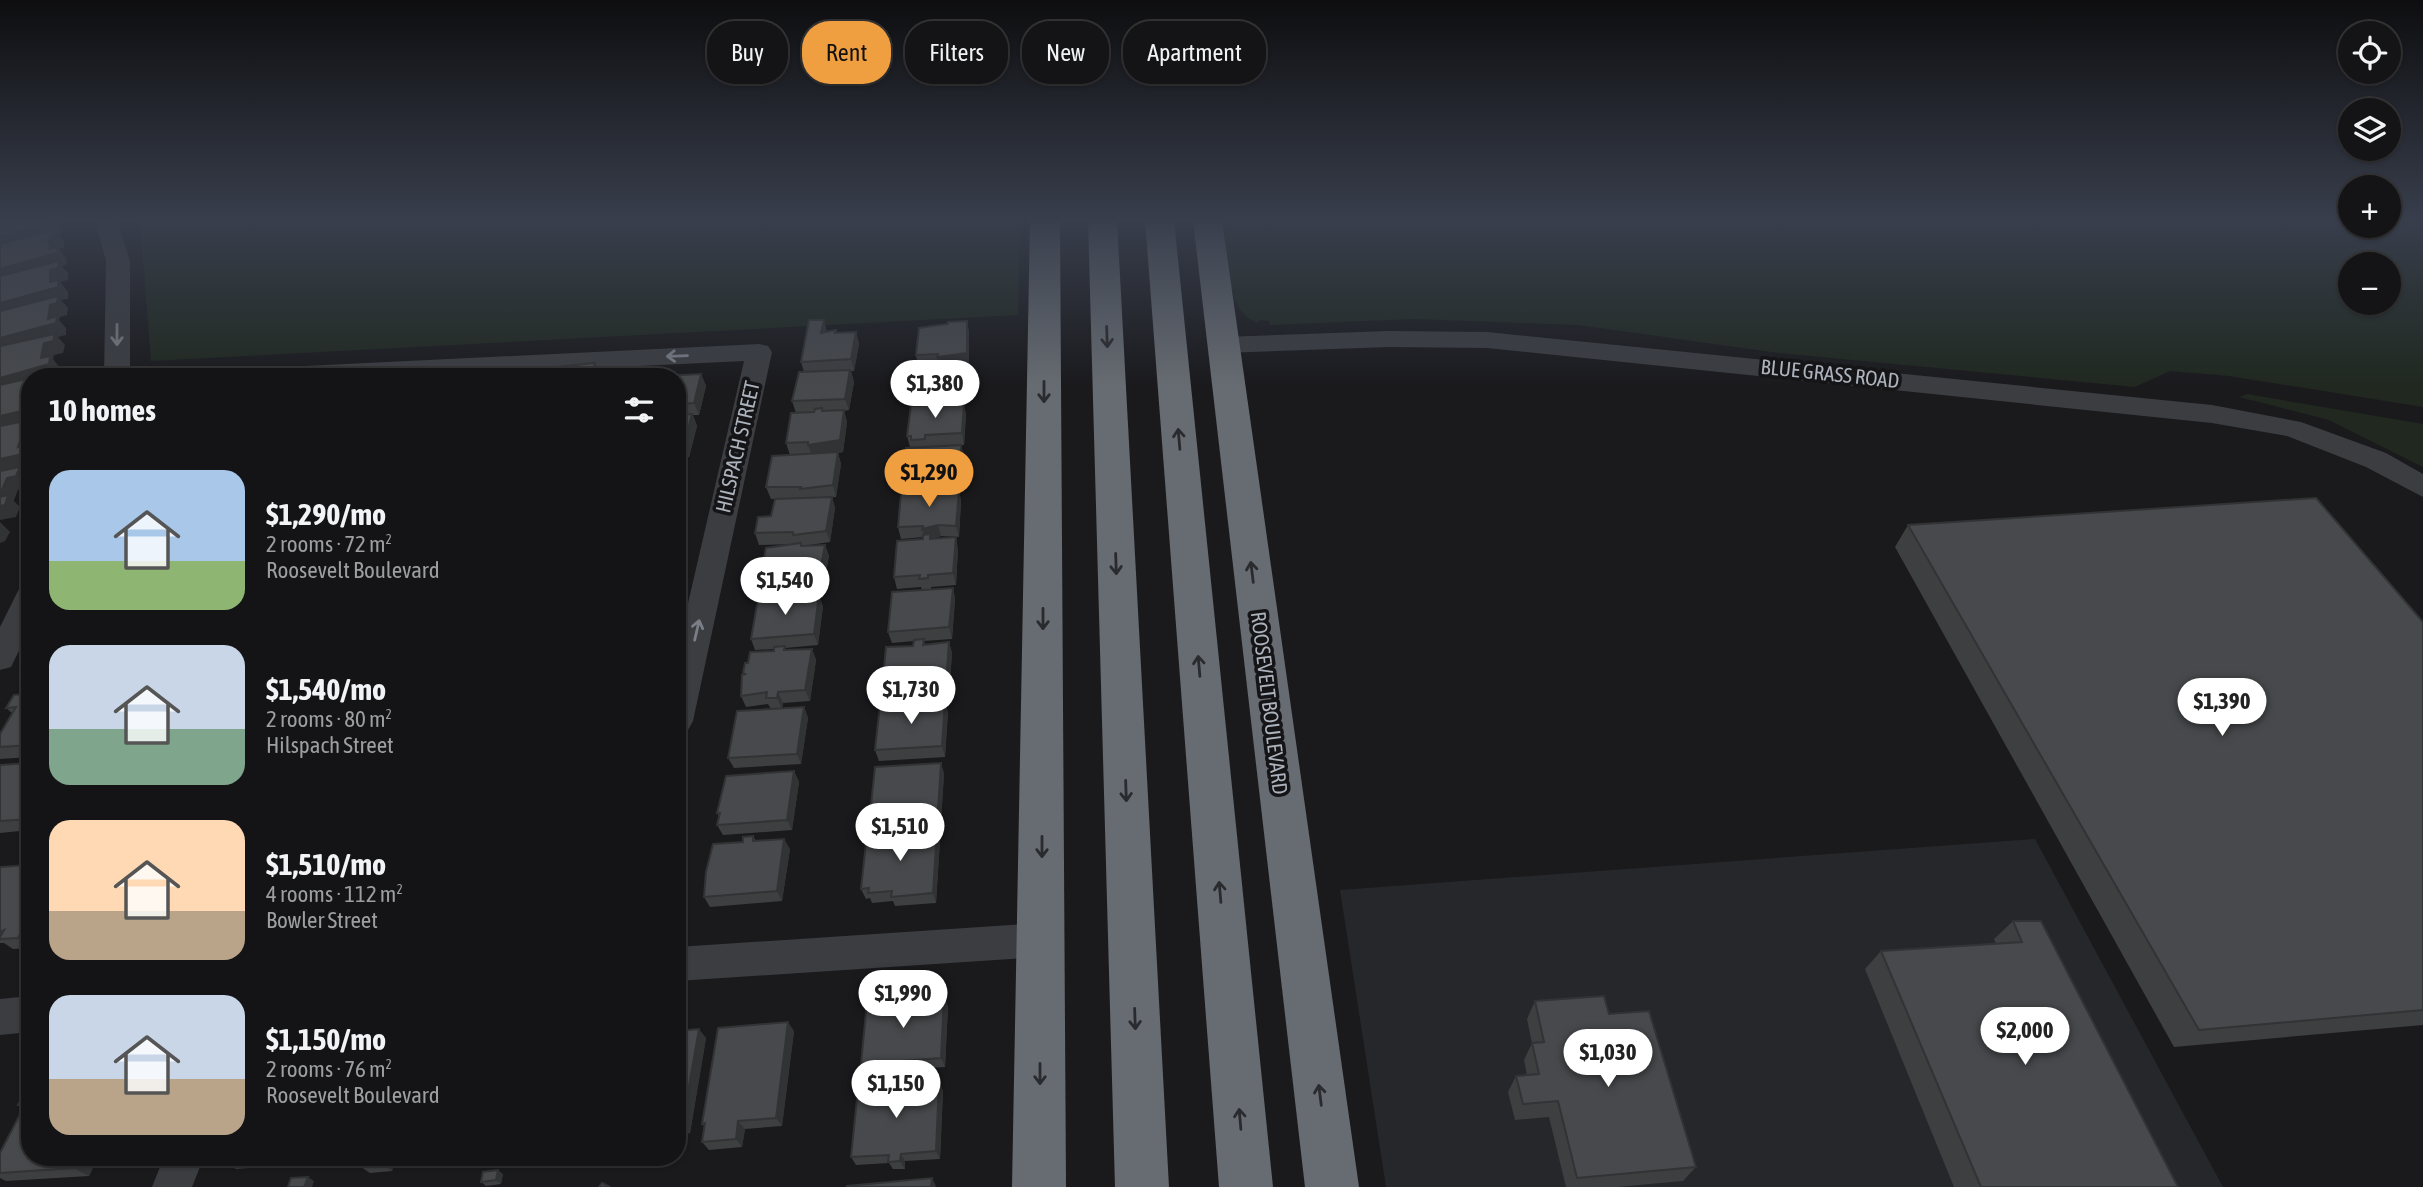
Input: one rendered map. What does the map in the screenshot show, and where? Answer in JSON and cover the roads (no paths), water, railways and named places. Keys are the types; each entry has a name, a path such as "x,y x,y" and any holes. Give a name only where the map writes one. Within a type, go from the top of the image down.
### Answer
{"highway":[{"path":"1040,1187 1045,275"},
{"path":"1104,275 1142,1187"},
{"path":"1164,275 1246,1187"},
{"name":"ROOSEVELT BOULEVARD","path":"1214,275 1326,1171"}],"street":[{"path":"117,368 118,275"},
{"name":"BLUE GRASS ROAD","path":"1223,345 1376,339 1487,340 2212,414 2292,428 2376,460 2423,487"},
{"name":"HILSPACH STREET","path":"533,368 759,352 686,680"},
{"path":"0,658 21,615"},
{"path":"686,963 1041,940"},
{"path":"0,1017 21,1015"},
{"path":"172,1187 180,1166"}]}
